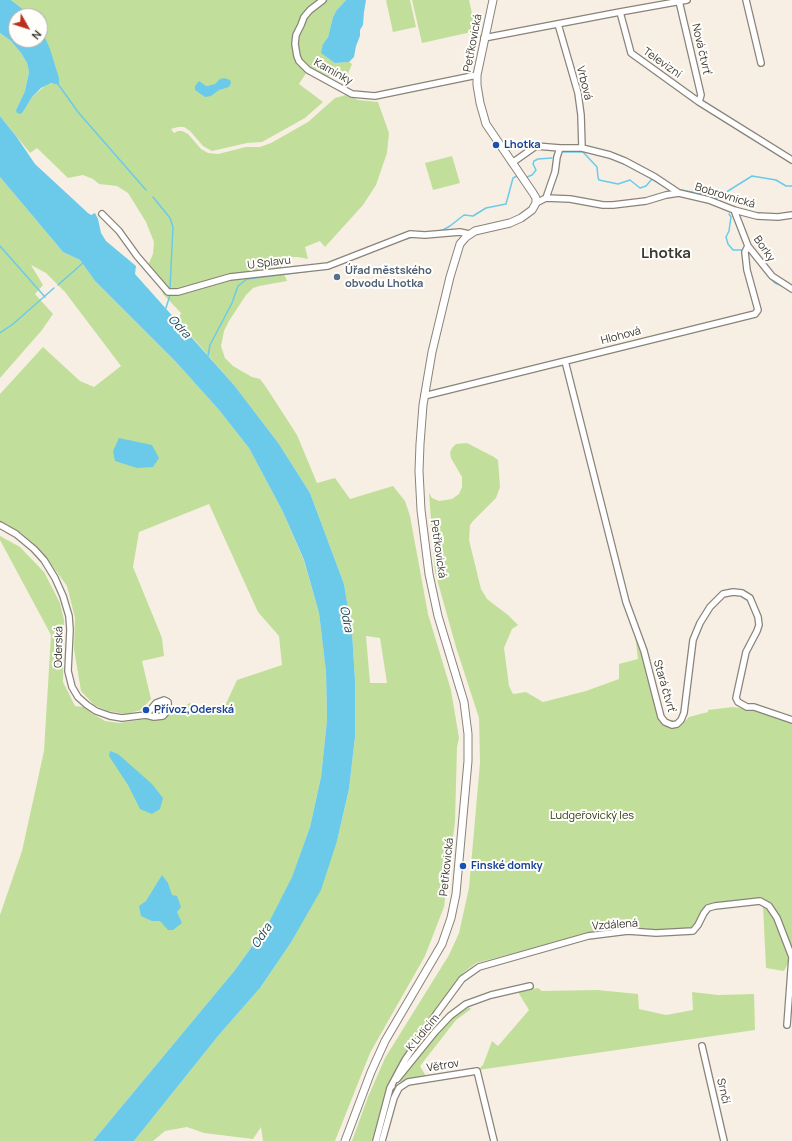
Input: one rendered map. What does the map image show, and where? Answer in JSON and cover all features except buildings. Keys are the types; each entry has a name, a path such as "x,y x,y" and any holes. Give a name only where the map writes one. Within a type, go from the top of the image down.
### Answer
{"street":[{"name":"Kamínky","path":"323,0 310,10 304,17 296,35 295,44 297,56 308,70 352,94 376,96 477,75"},
{"name":"Petřkovická","path":"493,0 477,75 478,90 485,120 512,163 534,194 536,203"},
{"path":"484,38 675,1 687,0"},
{"path":"746,0 761,63"},
{"name":"Nová čtvrť","path":"675,1 701,95 699,102"},
{"name":"Televizní","path":"620,12 631,53 699,102 792,160"},
{"name":"Vrbová","path":"558,24 578,93 581,115 582,148"},
{"path":"512,163 536,146 582,148 610,155 625,161 660,180 679,193"},
{"path":"546,198 555,172 560,148"},
{"name":"Bobrovnická","path":"536,203 546,198 570,199 603,205 613,205 646,201 679,193 709,200 751,215 778,217 792,214"},
{"path":"469,234 481,229 516,221 530,212 536,203"},
{"name":"Borky","path":"734,210 748,246 772,276 792,289"},
{"name":"U Splavu","path":"102,214 119,231 137,256 168,292 178,292 230,277 328,266 410,234 425,235 458,232 469,234"},
{"name":"Petřkovická","path":"344,1141 385,1041 401,1012 432,964 444,940 453,912 459,870 468,766 466,711 438,616 426,551 421,510 419,471 420,437 424,396 435,336 451,271 460,244 469,234"},
{"name":"Hlohová","path":"424,396 755,314 758,310 747,270 745,252 748,246"},
{"name":"Stará čtvrť","path":"565,361 626,602 644,651 661,717 665,722 672,725 677,724 681,720 684,712 693,640 700,623 710,607 723,594 733,592 742,593 750,598 758,617 759,625 746,652 736,698 738,702 747,707 754,707 792,720"},
{"name":"Oderská","path":"0,525 16,534 34,549 48,565 57,582 66,606 69,620 69,677 72,687 78,697 92,708 110,716 126,718 146,715"},
{"name":"Vzdálená","path":"390,1088 405,1060 462,979 479,967 588,936 628,931 656,933 693,931 708,908 715,906 760,901 770,906 777,918 792,957 787,1025"},
{"name":"K Lidicím","path":"376,1141 390,1088 435,1032 450,1016 466,1004 491,995 530,986"},
{"name":"Srnčí","path":"702,1046 724,1141"},
{"name":"Větrov","path":"382,1141 394,1098 399,1088 408,1082 477,1071 494,1141"}],"green space":[{"path":"11,0 346,0 336,11 328,37 323,44 335,63 349,62 352,64 348,74 338,72 334,78 330,76 325,77 308,67 308,70 299,84 323,102 305,118 262,142 247,143 212,151 203,146 190,131 184,127 171,129 174,133 182,131 188,134 201,149 208,153 218,154 246,147 260,147 271,143 308,122 335,98 346,95 358,100 378,102 389,133 387,153 376,185 363,205 325,247 320,241 305,247 308,259 285,257 281,261 281,267 287,281 253,288 246,295 229,321 224,331 221,346 225,358 233,366 252,377 260,379 266,387 297,435 317,483 335,478 350,499 393,486 405,501 410,516 428,614 451,690 459,738 457,747 455,822 444,907 425,956 370,1053 335,1141 263,1141 261,1127 253,1139 204,1133 187,1127 165,1131 153,1141 134,1141 218,1036 260,988 290,944 337,841 349,789 355,737 355,680 352,632 344,584 310,493 279,444 234,385 178,321 181,313 163,294 156,276 148,265 153,254 154,242 146,222 128,193 117,186 99,184 93,179 83,175 68,178 37,148 30,153 0,116 0,33 8,39 8,48 17,48 21,53 27,63 29,72 25,91 16,110 23,112 32,97 46,85 52,83 59,85 55,66 48,47 48,8 22,8","holes":["366,636 380,638 387,683 370,683"]},
{"path":"386,0 410,0 416,27 393,32"},
{"path":"412,0 469,0 476,31 422,43"},
{"path":"452,156 460,183 433,190 425,163"},
{"path":"0,177 63,252 80,260 95,281 176,362 219,410 249,448 283,512 304,561 319,613 326,672 327,720 321,777 310,827 292,878 268,924 235,970 93,1141 0,1141 0,915 22,851 44,751 51,635 0,540 0,536 20,547 44,572 60,603 64,620 63,682 75,706 84,707 105,721 119,723 146,719 157,720 190,703 201,713 224,708 237,680 282,665 279,636 258,612 209,504 139,532 133,567 162,638 164,656 142,661 151,699 141,710 126,714 108,711 94,705 81,691 74,649 75,618 67,586 42,552 32,542 20,532 0,521 0,394 43,347 80,381 94,387 121,366 65,292 46,273 31,265 43,285 35,294 53,314 42,330 0,378"},
{"name":"Ludgeřovický les","path":"467,443 498,460 500,487 496,498 470,525 469,540 481,589 487,599 508,615 518,625 512,629 504,648 509,686 513,694 526,692 543,702 586,691 619,679 619,664 638,659 635,634 646,666 659,720 665,725 671,728 680,726 689,717 708,712 708,710 733,707 754,710 792,722 792,956 784,971 766,968 763,906 764,899 710,904 700,914 698,925 691,930 588,934 476,963 464,972 454,984 409,1047 388,1084 372,1141 352,1141 368,1097 385,1058 449,955 459,933 469,888 480,763 479,718 456,647 435,572 429,493 432,498 439,501 452,499 459,494 462,487 462,477 451,458 450,453 456,444"},
{"path":"538,988 542,991 597,990 638,994 639,1009 666,1015 693,1010 692,992 718,995 754,994 755,1030 478,1070 483,1065 492,1041 498,1046 529,1010 518,992"},
{"path":"469,1007 471,1009 456,1020 420,1066 427,1078 399,1082 449,1020"}],"water":[{"path":"0,0 11,0 22,8 8,8 8,39 0,33"},
{"path":"346,0 366,0 363,25 360,30 360,36 354,57 349,62 335,63 321,53 323,44 328,37 333,17 336,11"},
{"path":"48,44 59,78 59,85 51,83 41,88 32,97 23,112 20,114 17,113 16,110 25,91 29,72 27,63 17,48 48,48"},
{"path":"224,78 230,80 231,83 229,87 219,90 211,96 205,97 195,90 195,86 199,81 208,86 215,84 220,79"},
{"name":"Odra","path":"0,116 35,164 88,213 91,215 95,213 101,233 106,241 136,266 135,274 234,385 279,444 310,493 344,584 352,632 355,680 355,737 349,789 337,841 321,890 290,944 260,988 218,1036 134,1141 93,1141 235,970 268,924 292,877 310,827 321,777 327,720 326,672 319,613 304,560 283,512 249,448 219,410 176,362 95,281 80,260 63,252 0,177"},
{"path":"119,438 152,445 159,458 153,467 137,468 115,461 113,451"},
{"path":"110,751 118,754 152,784 163,798 160,809 152,814 140,809 128,785 109,756"},
{"path":"162,875 168,883 172,895 177,896 181,907 177,912 182,923 173,930 168,930 160,921 152,921 141,916 139,906 146,901"}],"waterway":[{"path":"58,84 78,112 146,190"},
{"path":"563,152 583,152 597,167 599,180 618,184 630,180 640,188 646,186 652,179 660,184"},
{"path":"527,177 532,175 536,170 533,164 534,161 538,159 552,158"},
{"path":"433,232 443,230 464,215 473,216 486,208 506,204 513,178 517,176"},
{"path":"681,190 703,194 718,199 752,176 776,180 786,186 792,186"},
{"path":"153,197 170,218 173,227 170,289"},
{"path":"729,214 731,217 729,231 726,237 728,244 733,250 743,250"},
{"path":"403,240 412,237"},
{"path":"0,246 45,297"},
{"path":"748,250 766,273"},
{"path":"58,285 84,262"},
{"path":"208,356 210,345 232,303 238,286 247,279 310,271"},
{"path":"770,278 775,283 785,287"},
{"path":"0,333 13,324 54,288"},
{"path":"166,308 170,295"}],"place":[{"name":"Lhotka","path":"496,145"},
{"name":"Úřad městského obvodu Lhotka","path":"337,277"},
{"name":"Přívoz,Oderská","path":"146,710"},
{"name":"Finské domky","path":"463,866"}],"district":[{"name":"Lhotka","path":"666,254"}]}
